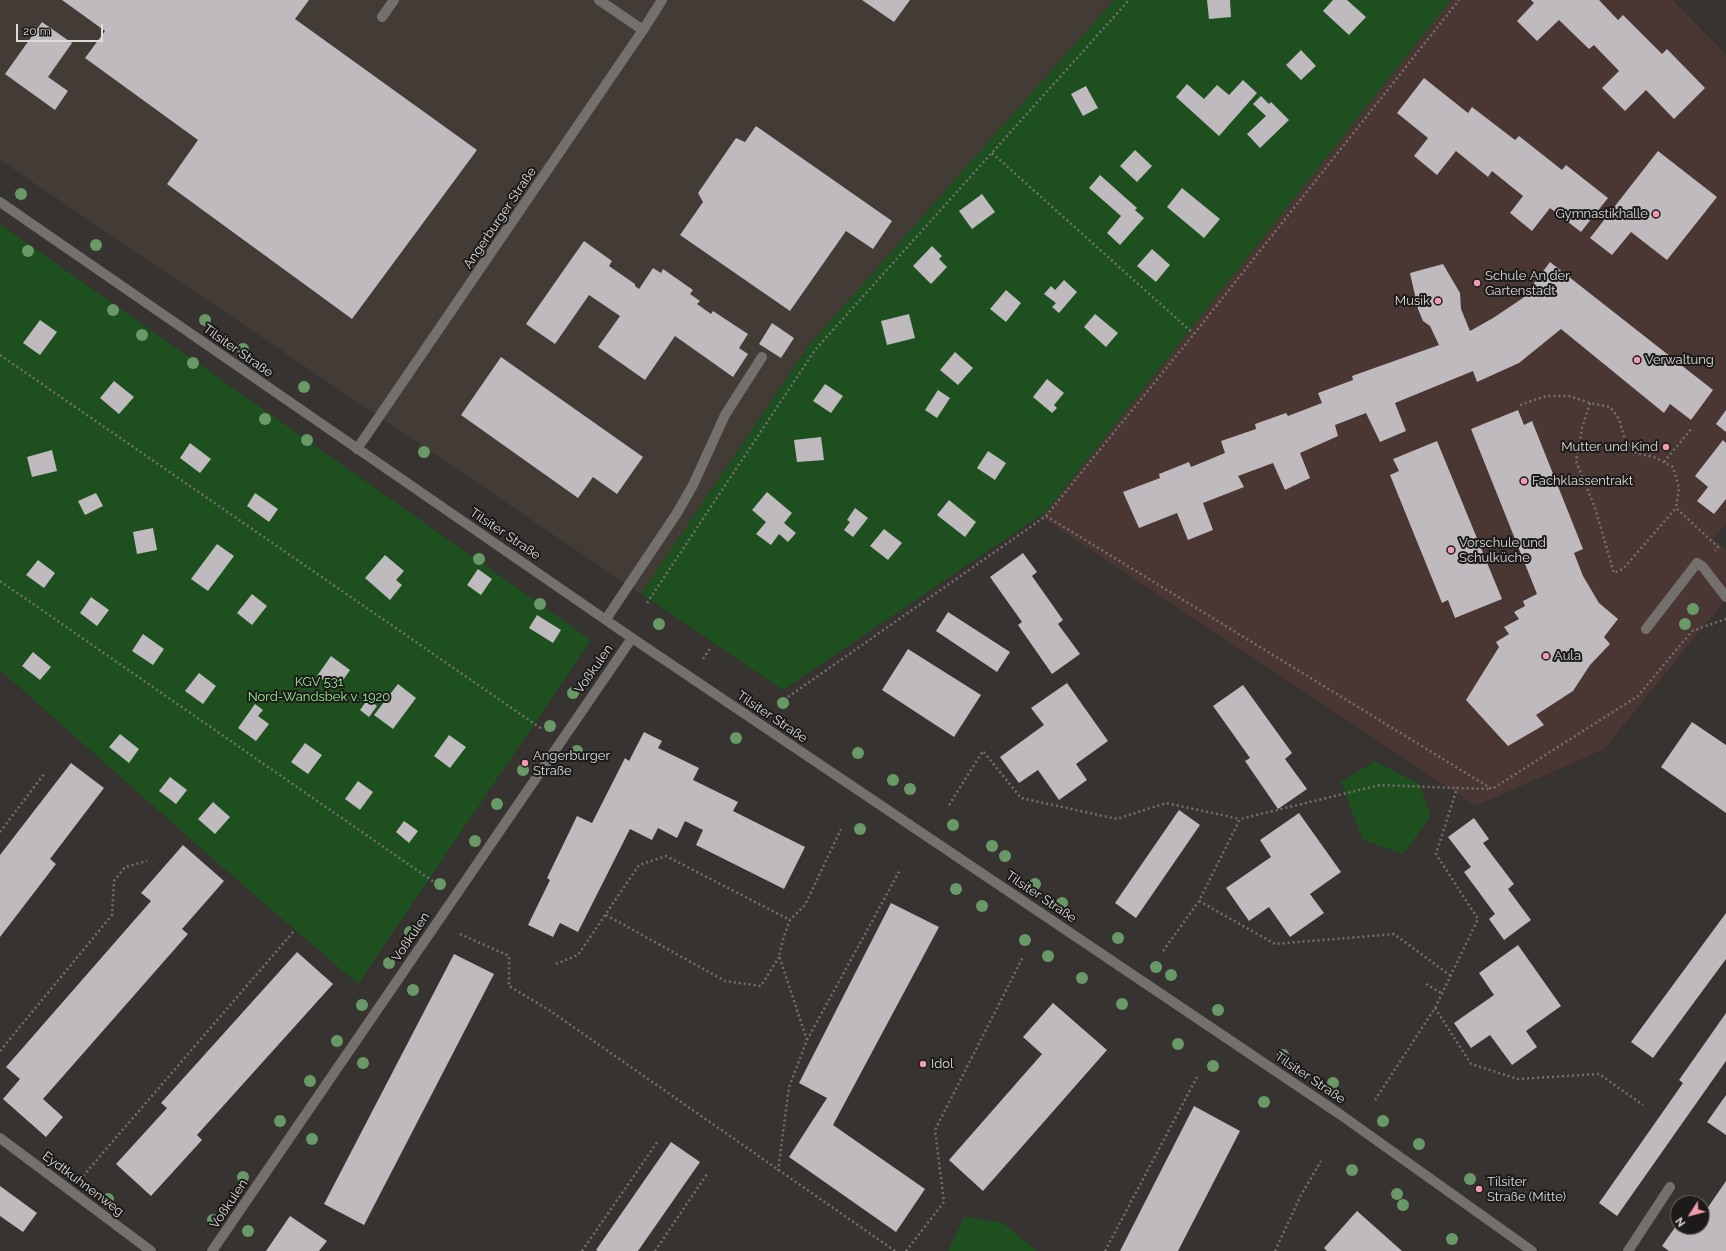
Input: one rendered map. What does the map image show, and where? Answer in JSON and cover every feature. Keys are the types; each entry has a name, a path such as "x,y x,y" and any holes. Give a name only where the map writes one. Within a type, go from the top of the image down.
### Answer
{"street":[{"path":"382,17 394,0"},
{"path":"599,0 643,30"},
{"name":"Angerburger Straße","path":"357,449 662,0"},
{"name":"Tilsiter Straße","path":"0,202 632,638 1335,1110 1532,1251"},
{"path":"606,619 677,513 696,478 725,415 762,357"},
{"path":"1646,629 1697,563 1703,567 1726,597"},
{"name":"Voßkulen","path":"212,1251 632,638"},
{"name":"Eydtkuhnenweg","path":"0,1138 151,1251"},
{"path":"1628,1251 1670,1188"}],"path":[{"path":"648,603 815,350 1129,0"},
{"path":"788,697 1046,516 1194,334 1459,0"},
{"path":"992,153 1194,334"},
{"path":"0,355 542,728"},
{"path":"1520,405 1546,396 1568,396 1610,407 1619,419 1625,440 1636,453 1654,457 1672,467 1679,488 1676,508 1623,569 1614,573 1595,508 1576,461 1582,428 1590,403"},
{"path":"1664,462 1692,428"},
{"path":"1676,508 1718,547 1703,567"},
{"path":"1046,516 1492,789"},
{"path":"0,581 434,882"},
{"path":"950,805 983,751 1021,798 1117,819 1166,803 1240,819 1380,785 1492,789 1638,696 1692,631 1726,619"},
{"path":"703,659 711,647"},
{"path":"0,832 44,774"},
{"path":"1374,1100 1435,1008 1478,919 1436,854 1457,788"},
{"path":"1163,951 1199,901 1240,819"},
{"path":"606,915 725,980 761,986 779,956 790,920 805,906 841,829"},
{"path":"556,964 578,956 639,865 666,856 790,920"},
{"path":"0,1051 112,915 114,881 125,867 147,861"},
{"path":"778,1171 789,1087 807,1040 900,870"},
{"path":"1199,901 1275,944 1394,934 1450,976"},
{"path":"70,1191 294,931"},
{"path":"460,934 509,956 509,986 549,1010 778,1171 895,1251"},
{"path":"779,956 807,1040"},
{"path":"906,1251 944,1202 935,1130 1023,957"},
{"path":"1426,984 1443,994"},
{"path":"1435,1008 1471,1064 1518,1079 1599,1074 1643,1105"},
{"path":"1105,1251 1197,1077"},
{"path":"582,1251 658,1141"},
{"path":"1275,1251 1301,1195 1321,1161"},
{"path":"655,1251 708,1174"}],"shaded area":[{"path":"0,0 1114,0 809,345 641,594 0,160"},
{"name":"Schule An der Gartenstadt","path":"1451,0 1673,0 1726,55 1726,523 1713,539 1726,549 1726,599 1604,749 1476,806 1040,516 1047,511"}],"green space":[{"path":"1114,0 1451,0 1047,511 783,690 641,594 809,345"},
{"name":"KGV 531 Nord-Wandsbek v. 1920","path":"0,224 591,640 358,984 221,866 0,670"},
{"path":"1375,761 1419,784 1431,816 1403,854 1363,840 1341,782"},
{"path":"964,1217 1003,1223 1037,1251 948,1251"}],"building":[{"path":"62,0 309,0 295,19 477,150 352,319 167,184 198,140 85,58 105,31"},
{"path":"862,0 910,0 894,22"},
{"path":"1207,0 1230,0 1231,17 1209,19"},
{"path":"1333,0 1347,0 1366,17 1349,35 1323,11"},
{"path":"1531,0 1599,0 1618,20 1623,15 1662,54 1667,49 1705,88 1674,119 1646,90 1625,111 1602,88 1619,71 1594,45 1589,49 1559,20 1537,41 1517,21 1534,3"},
{"path":"42,22 72,43 48,77 68,91 55,110 5,74"},
{"path":"1301,50 1316,66 1301,80 1286,65"},
{"path":"1424,78 1468,113 1472,107 1515,140 1519,136 1562,170 1566,165 1608,198 1581,232 1550,208 1532,231 1510,213 1523,196 1492,171 1488,177 1456,151 1437,175 1414,156 1428,138 1397,113"},
{"path":"1243,80 1257,93 1219,136 1176,97 1187,84 1204,99 1217,85 1229,95"},
{"path":"1086,86 1098,108 1083,116 1071,94"},
{"path":"1261,96 1269,104 1271,102 1289,120 1260,148 1247,134 1266,116 1253,104"},
{"path":"756,126 892,221 873,249 846,231 790,311 680,235 703,202 698,193 736,138 745,142"},
{"path":"1135,150 1152,166 1137,182 1120,166"},
{"name":"Gymnastikhalle","path":"1658,151 1717,197 1667,260 1631,232 1612,255 1590,238"},
{"path":"1100,175 1137,208 1135,210 1144,218 1120,245 1107,233 1121,216 1089,188"},
{"path":"1182,188 1220,219 1204,238 1167,207"},
{"path":"982,194 995,212 972,229 959,211"},
{"path":"584,241 612,261 609,266 635,284 635,286 639,289 653,268 661,273 663,269 693,290 690,294 700,301 697,304 711,314 713,311 748,334 739,348 748,354 733,377 675,336 645,380 598,347 620,316 589,295 555,344 526,324"},
{"path":"932,246 942,256 939,259 947,267 931,284 913,266"},
{"path":"1152,249 1170,265 1156,282 1137,266"},
{"path":"1550,262 1713,390 1691,420 1670,404 1664,413 1561,329 1519,363 1477,382 1473,371 1395,403 1406,431 1380,442 1366,413 1335,425 1338,436 1300,453 1310,478 1285,490 1273,463 1238,476 1244,487 1203,503 1213,530 1188,540 1177,513 1139,528 1123,492 1160,478 1159,474 1189,462 1191,467 1225,453 1221,441 1256,429 1255,424 1286,413 1288,416 1322,403 1318,393 1353,380 1352,376 1439,345 1430,326 1423,321 1418,309 1410,273 1443,264 1460,293 1461,309 1470,331 1523,298"},
{"path":"1064,280 1077,292 1059,313 1052,307 1056,303 1044,294 1051,286 1055,290"},
{"path":"1006,290 1021,303 1006,322 990,309"},
{"path":"909,314 915,338 887,345 881,321"},
{"path":"1095,314 1118,333 1106,347 1084,327"},
{"path":"40,320 57,332 40,355 23,343"},
{"path":"772,323 794,338 781,358 759,344"},
{"path":"955,352 973,368 958,385 940,370"},
{"path":"501,357 643,457 617,494 593,477 578,498 461,415"},
{"path":"1047,379 1064,393 1054,405 1057,408 1052,413 1033,397"},
{"path":"114,381 134,397 119,414 100,398"},
{"path":"825,384 843,396 831,413 813,401"},
{"path":"938,390 950,398 937,418 925,410"},
{"path":"1518,410 1524,425 1532,421 1583,549 1574,553 1583,576 1599,603 1618,619 1604,637 1610,644 1590,665 1573,691 1536,715 1544,725 1508,746 1466,700 1499,647 1496,642 1509,634 1504,627 1519,619 1514,612 1525,606 1523,601 1537,594 1471,429"},
{"path":"1726,410 1726,432 1716,424"},
{"path":"821,437 824,460 797,462 794,440"},
{"path":"1723,440 1726,443 1726,499 1714,514 1697,501 1708,487 1695,476"},
{"name":"Vorschule und Schulküche","path":"1437,441 1502,599 1455,618 1448,600 1442,603 1390,475 1399,471 1393,459"},
{"path":"190,443 211,459 200,473 180,458"},
{"path":"52,450 57,471 32,477 27,457"},
{"path":"988,451 1006,463 995,480 977,468"},
{"path":"767,492 792,513 784,523 796,533 788,542 779,534 771,545 756,534 766,522 752,510"},
{"path":"96,493 103,506 85,515 78,501"},
{"path":"255,493 278,509 269,522 247,506"},
{"path":"949,500 976,522 965,537 937,515"},
{"path":"855,508 868,518 853,537 844,530 850,522 847,520"},
{"path":"153,528 157,550 137,554 133,532"},
{"path":"884,529 902,543 888,560 870,546"},
{"path":"217,544 234,556 208,591 191,579"},
{"path":"1023,553 1037,572 1032,576 1063,620 1058,624 1080,654 1052,674 1018,625 1022,622 990,577"},
{"path":"385,555 404,571 396,580 402,585 390,600 365,578"},
{"path":"38,560 55,573 44,588 26,575"},
{"path":"478,569 492,579 481,595 467,585"},
{"path":"252,594 267,606 252,625 237,613"},
{"path":"91,597 109,610 97,626 80,613"},
{"path":"948,612 1010,652 997,672 936,631"},
{"path":"537,615 561,630 553,643 529,628"},
{"path":"143,634 164,649 153,665 132,651"},
{"path":"908,649 981,695 954,737 882,690"},
{"path":"33,652 51,667 40,680 22,666"},
{"path":"331,656 350,670 337,689 317,676"},
{"path":"199,673 216,686 203,704 185,691"},
{"path":"1067,683 1108,741 1076,764 1087,780 1059,800 1038,770 1019,783 1000,757 1044,725 1031,708"},
{"path":"398,684 416,698 393,729 374,715"},
{"path":"1243,685 1292,753 1285,759 1307,789 1278,809 1245,761 1250,758 1213,706"},
{"path":"368,699 377,706 369,717 360,710"},
{"path":"255,704 263,710 258,716 269,724 256,741 238,728"},
{"path":"1692,722 1726,745 1726,813 1661,767"},
{"path":"644,732 662,741 658,748 699,768 693,780 738,802 733,811 805,847 784,889 696,845 703,830 685,821 677,838 658,828 652,840 630,829 578,932 560,923 553,937 528,925 550,880 547,878 577,816 592,823 625,758 629,761"},
{"path":"120,734 139,749 129,763 109,747"},
{"path":"449,735 466,747 450,768 434,756"},
{"path":"305,743 322,755 308,774 291,762"},
{"path":"71,763 104,788 50,859 56,864 0,937 0,855"},
{"path":"170,777 187,790 176,804 159,791"},
{"path":"358,781 373,792 360,810 345,799"},
{"path":"213,802 230,817 215,834 198,819"},
{"path":"1179,810 1200,825 1136,918 1115,903"},
{"path":"1299,813 1341,872 1310,894 1324,913 1290,937 1269,907 1249,921 1226,888 1271,857 1260,840"},
{"path":"1474,818 1489,839 1483,843 1514,884 1508,889 1531,920 1504,940 1489,919 1495,914 1464,872 1471,867 1448,837"},
{"path":"404,821 418,831 409,843 396,832"},
{"path":"183,845 224,881 182,929 188,934 43,1099 63,1117 46,1137 3,1099 20,1079 6,1067 151,901 141,893"},
{"path":"891,903 939,927 833,1125 925,1189 896,1232 789,1157 827,1098 799,1083"},
{"path":"1726,913 1726,959 1653,1058 1631,1042"},
{"path":"1518,945 1561,1006 1526,1031 1537,1047 1512,1065 1490,1035 1471,1048 1454,1023 1494,995 1479,973"},
{"path":"297,952 333,984 197,1135 202,1140 151,1196 116,1164 167,1108 161,1103"},
{"path":"454,954 494,974 364,1225 324,1204"},
{"path":"1053,1003 1107,1050 983,1191 949,1160 1042,1054 1023,1037"},
{"path":"1726,1013 1726,1061 1617,1216 1599,1203 1683,1083 1679,1080"},
{"path":"1726,1095 1726,1135 1707,1122"},
{"path":"1194,1106 1240,1131 1178,1251 1120,1251"},
{"path":"671,1142 700,1162 638,1251 596,1250"},
{"path":"1726,1181 1726,1251 1669,1251 1662,1246 1670,1235 1710,1235 1710,1204"},
{"path":"0,1186 37,1213 23,1232 0,1216"},
{"path":"1357,1211 1402,1251 1327,1251 1324,1248"},
{"path":"290,1216 327,1241 319,1251 266,1251"}],"place":[{"name":"Gymnastikhalle","path":"1656,214"},
{"name":"Schule An der Gartenstadt","path":"1477,283"},
{"name":"Musik","path":"1438,301"},
{"name":"Verwaltung","path":"1637,360"},
{"name":"Mutter und Kind","path":"1666,447"},
{"name":"Fachklassentrakt","path":"1524,481"},
{"name":"Vorschule und Schulküche","path":"1451,550"},
{"name":"Aula","path":"1546,656"},
{"name":"Angerburger Straße","path":"525,763"},
{"name":"Idol","path":"923,1064"},
{"name":"Tilsiter Straße (Mitte)","path":"1479,1189"}]}
